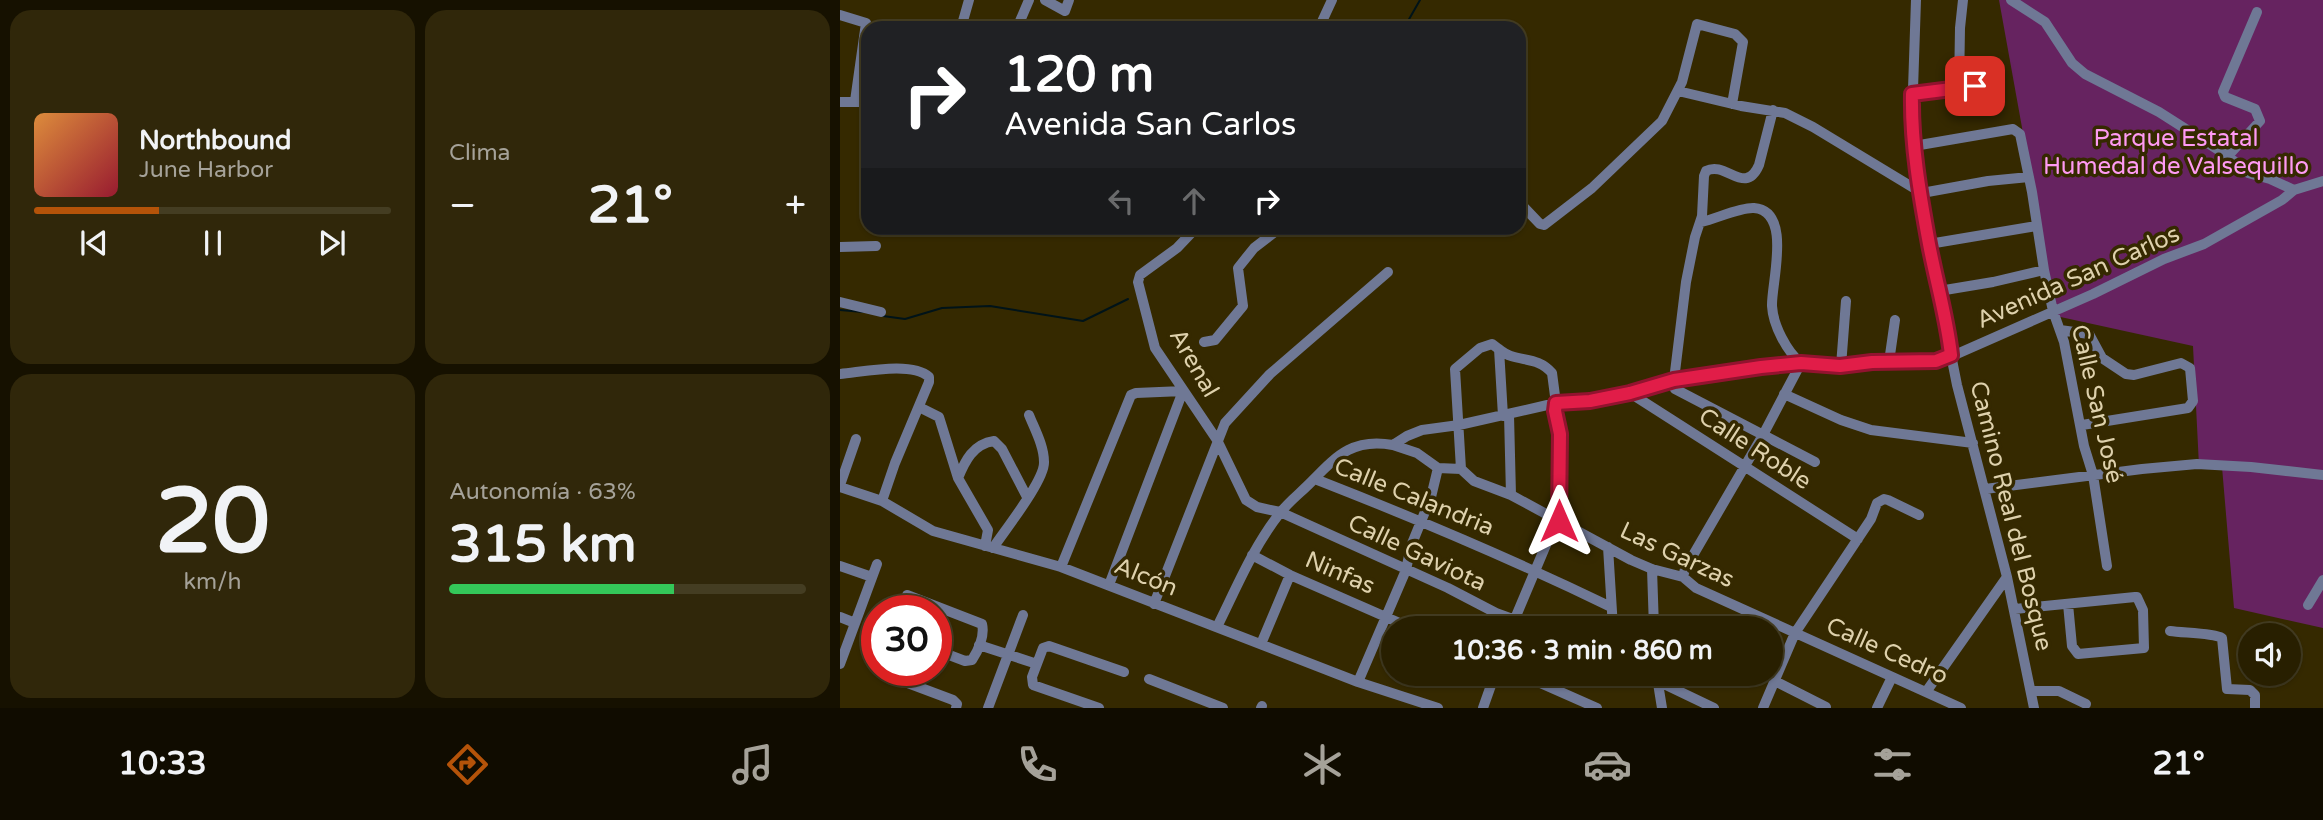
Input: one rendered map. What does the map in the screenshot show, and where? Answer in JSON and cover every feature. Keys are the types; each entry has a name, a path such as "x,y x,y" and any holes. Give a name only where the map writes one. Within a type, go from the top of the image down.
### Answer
{"street":[{"path":"963,21 969,0"},
{"path":"1020,21 1028,0"},
{"path":"1045,0 1065,11 1069,0"},
{"path":"1323,21 1332,0"},
{"name":"Camino Real del Bosque","path":"1916,0 1912,94 1914,146 1929,244 1951,355 2015,609 2035,708"},
{"path":"1959,88 1963,0"},
{"path":"2011,0 2045,22 2072,63 2085,74 2159,112 2228,156 2248,173 2270,178 2294,190"},
{"path":"2228,156 2260,121 2255,109 2225,97 2223,92 2257,12"},
{"path":"840,15 861,21"},
{"path":"1526,209 1544,225 1592,188 1657,127 1678,92 1697,24 1735,34 1743,42 1732,104"},
{"path":"855,101 861,58"},
{"path":"1912,94 1992,84"},
{"path":"1678,92 1785,113 1814,127 1922,193 1988,181 2029,177"},
{"path":"840,102 861,101"},
{"path":"1773,110 1755,173 1744,179 1716,168 1706,172 1701,222 1695,237 1686,282 1672,381 1675,389 1815,463"},
{"name":"Calle San José","path":"1914,146 2016,129 2021,138 2044,270 2093,475 2107,566"},
{"name":"Avenida San Carlos","path":"1217,627 1252,555 1280,512 1346,450 1373,443 1393,445 1415,432 1506,416 1556,403 1590,401 1672,381 1801,363 1840,366 1936,361 2053,311 2164,259 2204,244 2294,190 2323,181"},
{"path":"1683,577 1685,569 1763,435 1801,363 1789,352 1773,310 1780,245 1773,223 1761,210 1747,209 1701,222"},
{"path":"1929,244 2036,226"},
{"name":"Arenal","path":"1189,235 1177,248 1140,275 1138,282 1155,348 1217,440 1246,500 1257,507 1280,512"},
{"path":"1204,342 1215,340 1243,306 1238,268 1254,248 1271,235"},
{"path":"840,247 876,246"},
{"path":"1940,291 2044,270"},
{"path":"1154,604 1217,440 1232,414 1270,374 1388,272"},
{"path":"1840,366 1846,301"},
{"path":"840,302 881,312"},
{"path":"1889,362 1895,320"},
{"path":"2060,330 2089,334 2102,358 2131,375 2181,363 2190,368 2193,401 2185,409 2082,425"},
{"path":"1461,469 1455,369 1484,345 1492,344 1508,356 1532,360 1546,366 1552,373 1560,434 1559,521 1551,533 1515,616"},
{"path":"1499,349 1511,495"},
{"path":"840,374 902,369 927,374 929,382 881,501"},
{"path":"1061,567 1131,395 1183,391 1109,585"},
{"name":"Calle Roble","path":"1630,393 1858,539"},
{"path":"1784,394 1841,420 1871,430 1973,443"},
{"path":"919,407 939,417 958,478 988,530 989,547"},
{"path":"989,547 1037,485 1044,468 1041,448 1029,415"},
{"path":"840,486 856,439"},
{"path":"958,478 970,454 993,441 1002,449 1027,497"},
{"name":"Las Garzas","path":"1393,445 1417,453 1438,468 1461,469 1474,481 1511,495 1652,569 1683,577 1696,588 1795,633"},
{"path":"1985,489 2197,464 2323,475"},
{"path":"1358,682 1406,570 1411,547 1431,497 1438,468"},
{"name":"Calle Calandria","path":"1315,479 1535,570 1611,607"},
{"name":"Alcón","path":"840,486 881,501 933,531 1061,567 1358,682 1438,708"},
{"path":"1783,662 1795,633 1871,519 1877,503 1884,499 1919,515"},
{"name":"Calle Gaviota","path":"1280,512 1448,588 1501,616"},
{"path":"1608,547 1612,616"},
{"name":"Ninfas","path":"1252,555 1290,575 1386,615"},
{"path":"840,662 877,564"},
{"path":"840,566 872,577"},
{"path":"1652,569 1654,616"},
{"path":"1261,644 1290,575"},
{"path":"1926,692 2007,577"},
{"path":"2308,605 2323,580"},
{"path":"2015,609 2137,597 2143,610 2145,645 2141,649 2078,654 2072,646 2067,604"},
{"path":"952,612 980,622 983,631 973,659 969,661 952,655"},
{"path":"988,708 1023,615"},
{"path":"840,617 855,624"},
{"path":"2170,631 2216,635 2222,638 2227,689 2250,690 2255,695 2255,708"},
{"name":"Calle Cedro","path":"1795,633 1961,708"},
{"path":"979,645 1037,664"},
{"path":"1099,708 1033,685 1043,648 1049,646 1124,672"},
{"path":"1877,708 1892,677"},
{"path":"1149,679 1223,708"},
{"path":"1783,685 1826,707"},
{"path":"916,686 953,700 957,704 956,708"},
{"path":"1483,708 1491,686"},
{"path":"1547,686 1597,708"},
{"path":"1658,686 1662,708"},
{"path":"1672,686 1714,708"},
{"path":"1763,708 1773,686"},
{"path":"2031,691 2059,691 2087,704"}],"green space":[{"name":"Parque Estatal Humedal de Valsequillo","path":"1999,0 2323,0 2323,628 2234,608 2222,467 2199,466 2193,346 2056,316"}],"waterway":[{"path":"1408,21 1420,0"},
{"path":"883,316 905,319 942,308 990,306 1083,321 1128,299"},
{"path":"840,310 863,312"}],"route":[{"path":"1559,521 1560,434 1556,403 1590,401 1674,380 1761,367 1801,363 1850,366 1872,362 1936,361 1951,355 1929,244 1914,146 1912,94 1975,86"}]}
